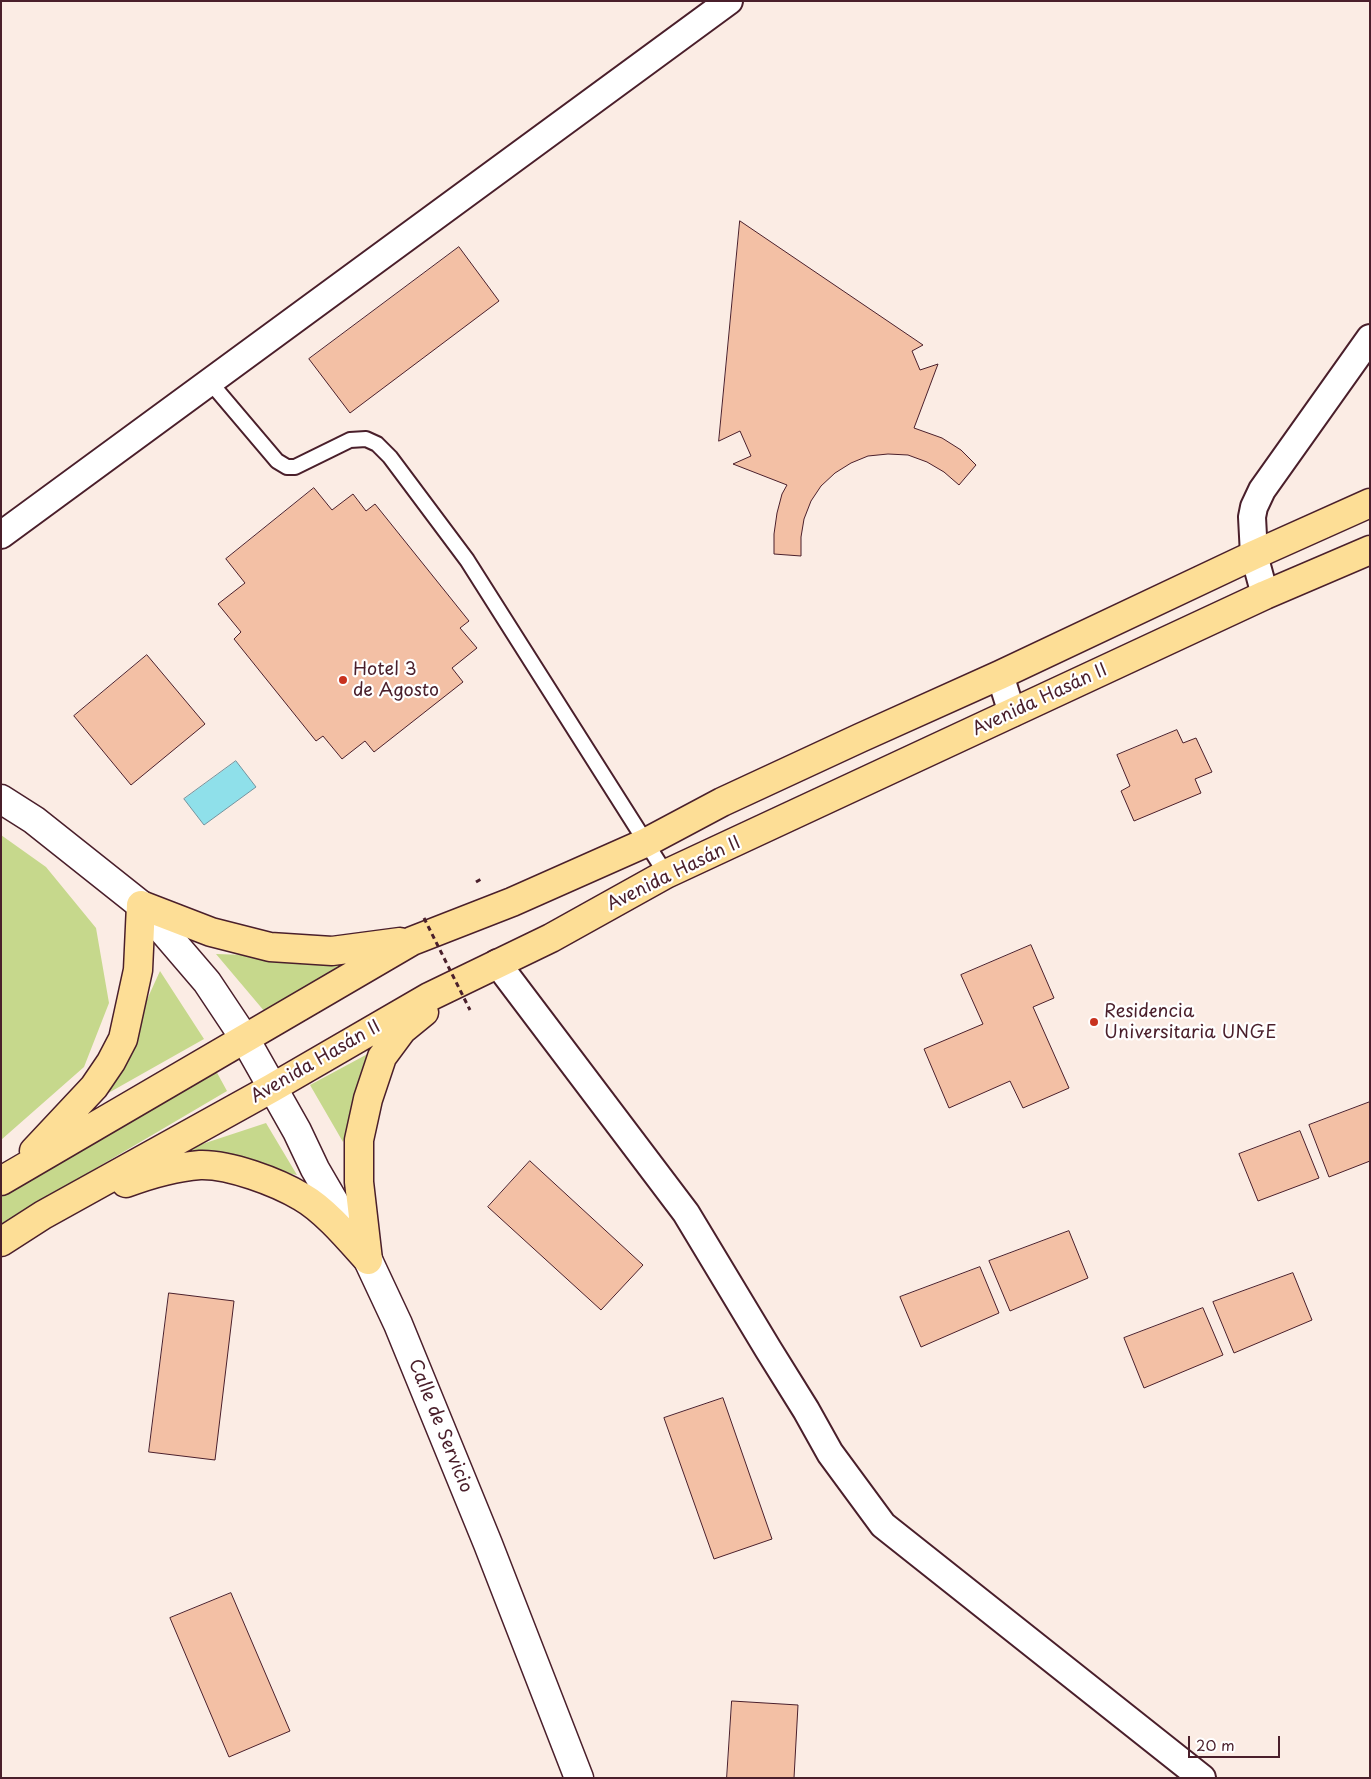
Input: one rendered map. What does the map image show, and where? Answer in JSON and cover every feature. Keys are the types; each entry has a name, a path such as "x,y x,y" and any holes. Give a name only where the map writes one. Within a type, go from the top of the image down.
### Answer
{"main road":[{"path":"8,1176 94,1087 111,1062 123,1039 138,970 141,904 211,932 270,947 332,951 512,902 645,843 722,802 1000,676 1254,555 1370,503"},
{"name":"Avenida Hasán II","path":"1,1242 43,1215 272,1088 389,1019 464,979 551,938 666,874 1265,595 1370,550"},
{"path":"8,1176 245,1039 418,929"},
{"path":"368,1260 359,1182 359,1140 368,1099 382,1057 402,1030 464,979"},
{"path":"43,1215 169,1169 202,1165 233,1170 268,1180 303,1197 336,1226 368,1260"}],"street":[{"path":"1,535 729,1"},
{"path":"1265,595 1254,555 1252,512 1259,495 1370,338"},
{"path":"1000,676 1012,713"},
{"path":"1,799 34,820 141,904"},
{"name":"Calle de Servicio","path":"141,904 207,982 245,1039 315,1169 368,1260 398,1324 473,1507 579,1778"},
{"path":"497,963 686,1213 806,1410 830,1453 883,1525 1202,1778"}],"lane":[{"path":"210,382 277,461 287,467 295,467 307,463 350,440 366,439 377,444 390,457 467,560 666,874"}],"path":[{"path":"418,929 470,1010"}],"green space":[{"path":"1,835 46,867 96,928 109,1003 84,1067 1,1140"},
{"path":"216,954 368,959 265,1012"},
{"path":"160,971 204,1039 103,1096"},
{"path":"375,1050 343,1142 310,1085"},
{"path":"215,1069 227,1091 1,1224 1,1197"},
{"path":"266,1123 297,1175 175,1153"}],"water":[{"path":"236,761 256,787 204,825 184,799"}],"building":[{"path":"740,221 923,345 912,351 920,370 938,364 914,428 942,438 961,450 976,465 959,485 944,472 927,462 908,455 868,456 851,463 835,473 821,486 811,501 804,519 801,537 801,556 774,554 777,513 782,494 787,485 733,464 751,456 740,431 719,441"},
{"path":"459,247 499,301 350,413 309,359"},
{"path":"314,488 332,510 353,494 366,511 375,504 469,621 460,628 477,648 452,668 463,682 374,752 365,741 342,759 323,736 316,741 234,639 241,632 218,604 245,583 226,559"},
{"path":"147,655 205,724 131,785 74,716"},
{"path":"1177,730 1183,743 1196,738 1212,772 1195,779 1201,793 1134,821 1121,791 1130,786 1117,755"},
{"path":"1031,945 1054,998 1033,1007 1069,1088 1023,1108 1010,1081 949,1108 924,1049 983,1024 961,975"},
{"path":"1370,1102 1370,1161 1329,1177 1309,1125"},
{"path":"1300,1131 1319,1178 1258,1201 1239,1154"},
{"path":"530,1161 643,1265 601,1310 488,1207"},
{"path":"1069,1231 1088,1278 1010,1311 989,1261"},
{"path":"980,1267 999,1313 921,1347 900,1297"},
{"path":"1293,1273 1312,1320 1234,1353 1213,1302"},
{"path":"169,1293 234,1301 215,1460 149,1452"},
{"path":"1203,1308 1223,1355 1144,1388 1124,1338"},
{"path":"723,1398 772,1539 714,1559 664,1418"},
{"path":"231,1593 290,1731 229,1757 170,1618"},
{"path":"732,1701 798,1705 794,1778 727,1778"}],"place":[{"name":"Hotel 3 de Agosto","path":"343,680"},
{"name":"Residencia Universitaria UNGE","path":"1094,1022"}]}
